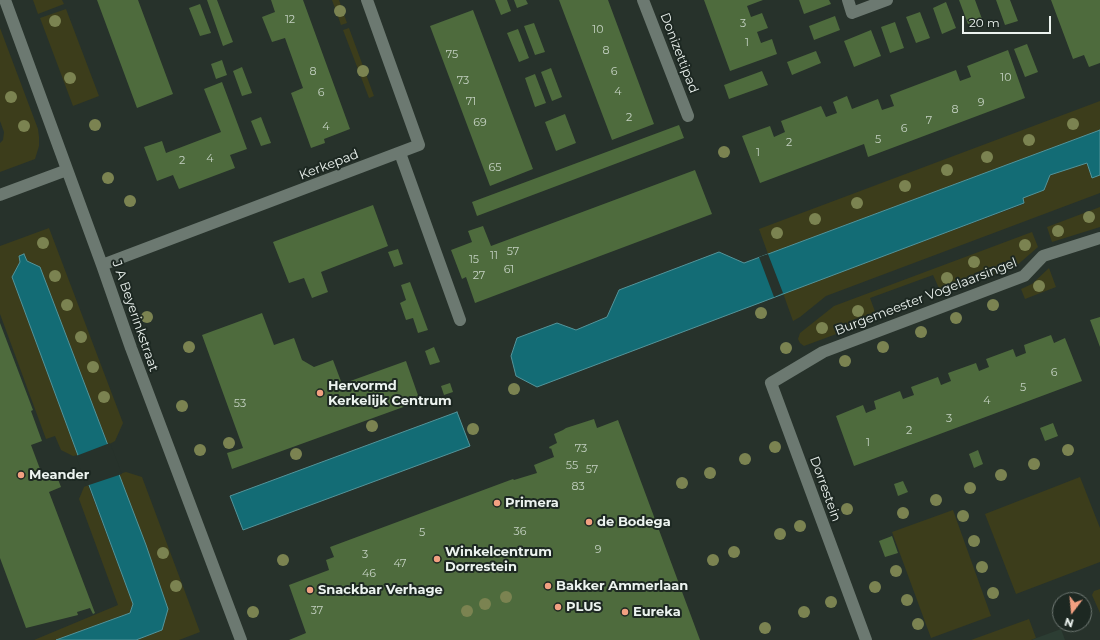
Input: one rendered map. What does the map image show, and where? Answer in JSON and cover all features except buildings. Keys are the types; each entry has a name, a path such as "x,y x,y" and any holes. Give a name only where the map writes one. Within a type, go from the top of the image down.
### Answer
{"street":[{"name":"J A Beyerinkstraat","path":"5,0 131,348 241,640"},
{"name":"Donizettipad","path":"644,0 688,116"},
{"path":"848,0 852,13 887,0"},
{"name":"Kerkepad","path":"102,265 419,145 369,1"},
{"path":"400,153 460,320"},
{"path":"0,195 67,170"},
{"name":"Burgemeester Vogelaarsingel","path":"803,363 822,352 1024,276 1043,256 1100,238"},
{"name":"Dorrestein","path":"803,363 771,383 866,640"}],"shaded area":[{"path":"33,0 62,0 64,4 38,14"},
{"path":"332,0 339,0 347,23 341,25"},
{"path":"66,9 99,96 73,106 40,18"},
{"path":"0,28 38,129 39,146 35,159 0,172 0,143 3,140 4,132 0,121"},
{"path":"349,28 374,96 369,98 343,30"},
{"path":"1100,101 1100,130 768,254 759,229"},
{"path":"1087,162 1092,178 1100,175 1100,193 826,296 793,321 783,293 1024,204 1022,198 1044,190 1049,176"},
{"path":"1100,207 1100,227 1052,242 1047,227"},
{"path":"49,228 123,423 115,441 108,445 40,267 20,262 12,277 78,455 73,456 61,450 55,436 46,439 0,314 0,246"},
{"path":"1032,232 1038,247 1015,267 942,295 933,275 870,298 877,317 874,320 804,346 798,339 800,333 834,306"},
{"path":"1049,268 1056,287 1025,299 1021,289 1032,284"},
{"path":"126,472 142,477 200,632 179,640 136,640 162,630 119,474"},
{"path":"1080,477 1100,528 1100,562 1016,594 985,514"},
{"path":"88,485 133,604 130,613 56,640 34,640 118,605 79,499 84,487"},
{"path":"953,510 991,616 931,638 892,532"},
{"path":"1100,589 1100,613 1092,595 1094,591"},
{"path":"1029,619 1036,638 1031,640 971,640"},
{"path":"1053,632 1062,632 1065,640 1031,640"}],"water":[{"path":"1100,130 1100,175 1092,178 1087,163 1050,175 1044,190 1023,198 1024,203 537,387 516,376 511,356 517,338 557,323 576,330 607,317 619,290 719,252 744,263"},
{"path":"24,254 27,261 40,267 146,545 168,609 162,630 136,640 56,640 130,613 133,604 12,277 20,262 19,256"},
{"path":"457,412 470,446 243,530 230,496"}],"pier":[{"path":"768,254 783,293 774,297 759,257"},
{"path":"110,443 122,474 86,486 76,456"}],"place":[{"name":"Hervormd Kerkelijk Centrum","path":"320,393"},
{"name":"Meander","path":"21,475"},
{"name":"Primera","path":"497,503"},
{"name":"de Bodega","path":"589,522"},
{"name":"Winkelcentrum Dorrestein","path":"437,559"},
{"name":"Bakker Ammerlaan","path":"548,586"},
{"name":"Snackbar Verhage","path":"310,590"},
{"name":"PLUS","path":"558,607"},
{"name":"Eureka","path":"625,612"}]}
